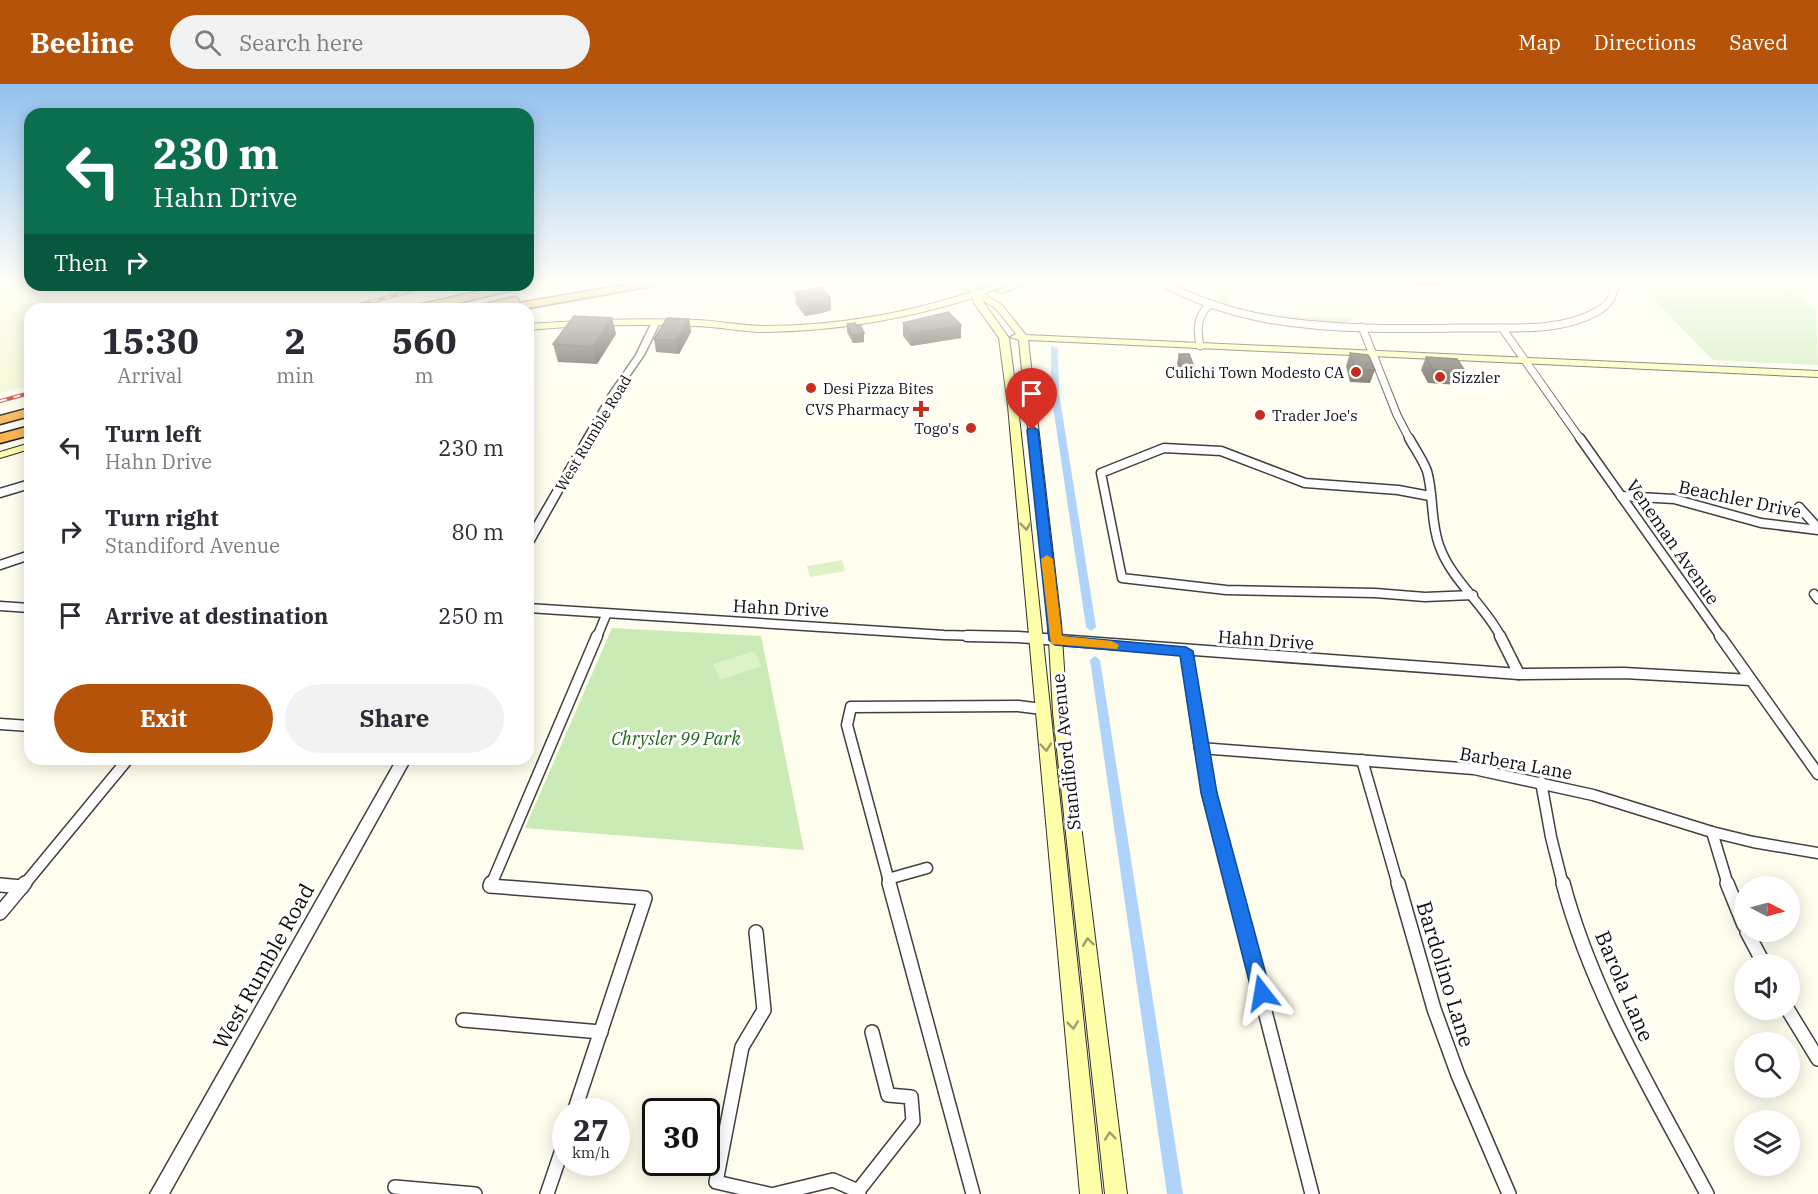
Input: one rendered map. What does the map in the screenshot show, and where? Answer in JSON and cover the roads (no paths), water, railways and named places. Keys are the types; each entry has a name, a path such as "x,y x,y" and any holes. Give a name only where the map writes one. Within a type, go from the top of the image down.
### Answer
{"highway":[{"path":"0,420 24,414"},
{"path":"0,439 24,432"}],"main road":[{"name":"Standiford Avenue","path":"1001,334 1004,338 1047,639 1060,713 1116,1194"},
{"path":"1020,334 1023,337"},
{"name":"Standiford Avenue","path":"1024,334 1047,639 1042,709 1091,1194"},
{"path":"1004,338 1023,337 1818,374"},
{"path":"1026,359 1040,345 1062,339"},
{"path":"0,455 24,448"}],"street":[{"name":"West Rumble Road","path":"534,531 613,394 640,355 650,334"},
{"path":"1198,334 1200,346"},
{"path":"1365,334 1397,415 1426,469 1434,536 1445,559 1493,622 1519,674"},
{"name":"Veneman Avenue","path":"1506,334 1818,774"},
{"path":"1430,496 1398,490 1305,483 1221,451 1164,448 1101,473 1122,578 1226,590 1375,593 1425,597 1473,595"},
{"path":"0,493 24,486"},
{"name":"Beachler Drive","path":"1621,496 1674,499 1716,508 1761,523 1818,529"},
{"path":"1799,507 1818,529"},
{"path":"0,565 24,557"},
{"path":"0,606 24,608"},
{"name":"Hahn Drive","path":"534,609 606,615 1047,639 1519,674 1624,673 1751,680"},
{"path":"579,1098 645,898 490,886 606,615"},
{"path":"1186,651 1209,793 1312,1194"},
{"path":"973,1194 847,724 851,707 1018,706 1042,709"},
{"path":"0,724 24,726"},
{"name":"Barbera Lane","path":"1200,748 1474,769 1593,795 1712,832 1753,842 1818,853"},
{"name":"Bardolino Lane","path":"1362,760 1434,1009 1462,1086 1509,1194"},
{"path":"0,913 123,765"},
{"name":"West Rumble Road","path":"159,1194 401,765"},
{"name":"Barola Lane","path":"1541,782 1561,875 1595,971 1647,1084 1707,1194"},
{"path":"1712,832 1734,900"},
{"path":"888,879 927,868"},
{"path":"0,885 22,887"},
{"path":"756,932 764,1010 742,1047 716,1182 769,1194"},
{"path":"463,1020 601,1032"},
{"path":"1794,1020 1818,1059"},
{"path":"775,1194 833,1179 859,1192 913,1121 910,1097 888,1095 872,1032"},
{"path":"547,1194 553,1176"},
{"path":"395,1186 476,1194"}],"waterway":[{"path":"1054,348 1055,393 1091,627"},
{"path":"1095,660 1175,1194"}],"railway":[{"path":"0,401 24,395"}],"place":[{"name":"Culichi Town Modesto CA","path":"1356,372"},
{"name":"Sizzler","path":"1440,377"},
{"name":"Desi Pizza Bites","path":"811,388"},
{"name":"CVS Pharmacy","path":"921,409"},
{"name":"Trader Joe's","path":"1260,415"},
{"name":"Togo's","path":"971,428"}],"park label":[{"name":"Chrysler 99 Park","path":"676,738"}]}
